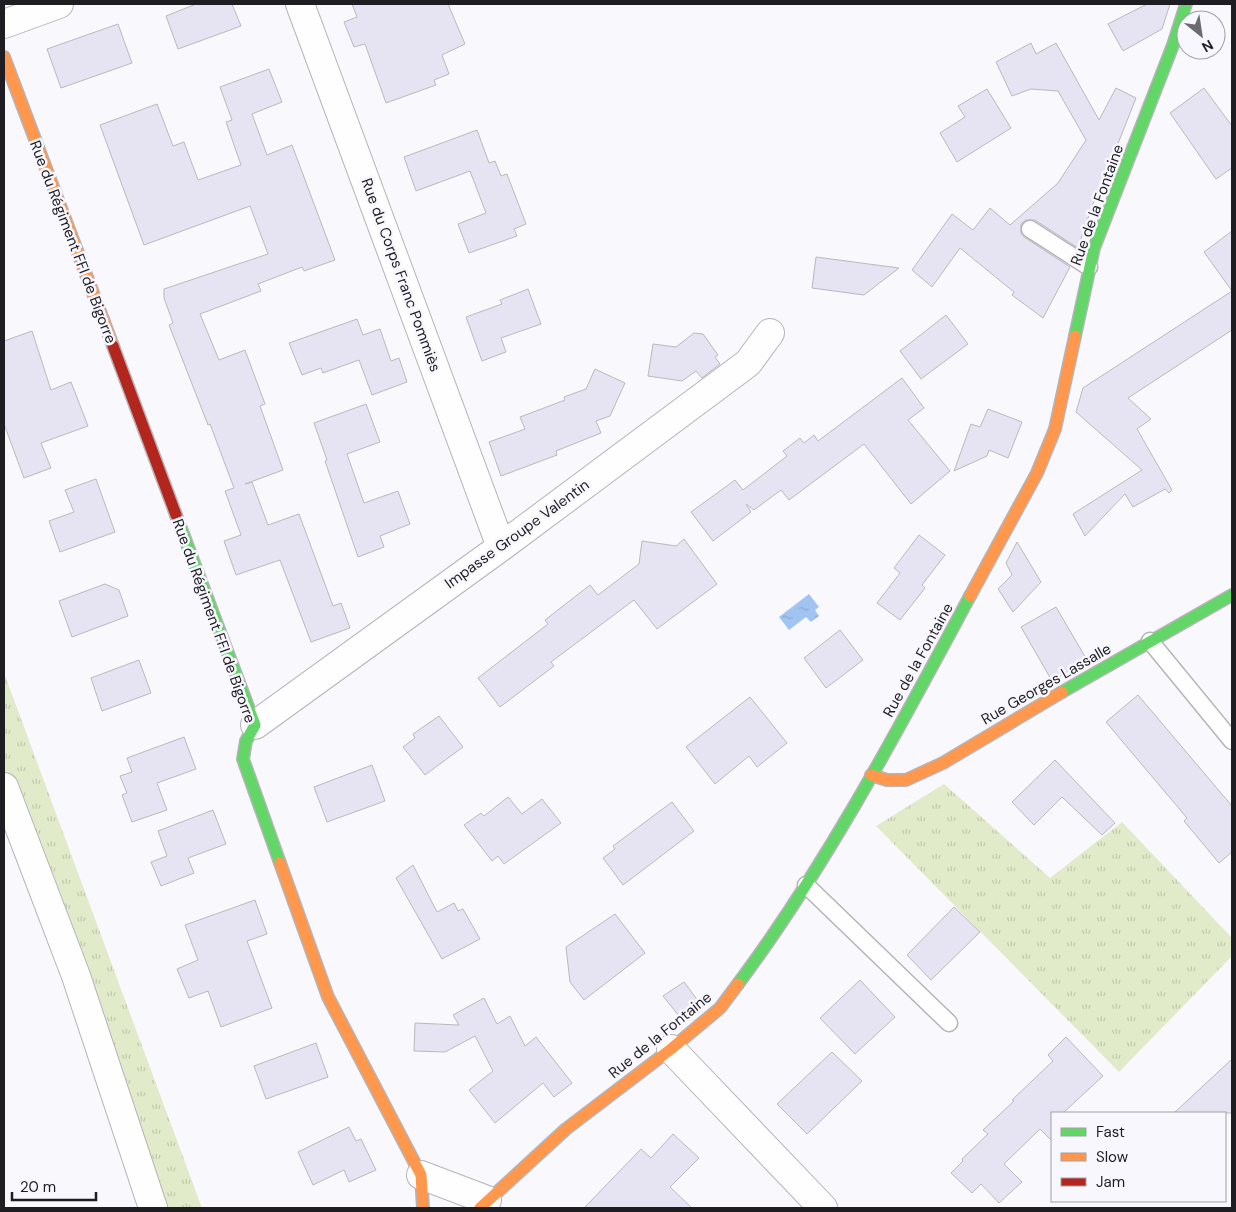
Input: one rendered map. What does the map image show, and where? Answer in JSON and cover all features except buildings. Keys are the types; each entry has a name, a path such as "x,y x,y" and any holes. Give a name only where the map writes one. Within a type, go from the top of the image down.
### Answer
{"street":[{"path":"4,24 59,4"},
{"name":"Rue du Corps Franc Pommiès","path":"300,4 501,547"},
{"name":"Rue de la Fontaine","path":"483,1204 566,1129 671,1049 720,1008 772,938 806,885 871,775 920,690 1037,473 1055,429 1094,248 1173,45 1186,4"},
{"name":"Rue du Régiment FFI de Bigorre","path":"4,58 255,725 246,740 243,759 328,997 421,1175 423,1208"},
{"name":"Impasse Groupe Valentin","path":"255,725 501,547 748,363 770,333"},
{"name":"Rue Georges Lassalle","path":"871,775 887,780 906,780 935,766 1232,594"},
{"path":"4,787 76,976 153,1208"},
{"path":"671,1049 823,1208"},
{"path":"421,1175 483,1204"}],"lane":[{"path":"1030,229 1089,267"},
{"path":"1150,641 1232,741"},
{"path":"806,885 949,1023"}],"green space":[{"path":"4,673 202,1208 147,1208 4,812"},
{"path":"944,784 1050,878 1122,822 1232,938 1232,956 1119,1072 876,826"}],"water":[{"path":"809,594 819,607 815,610 819,616 811,622 806,617 789,630 779,617"}],"traffic: fast":[{"path":"1075,336 1094,248 1173,45 1186,4"},
{"path":"176,515 255,725 246,741 243,759 280,863"},
{"path":"1062,692 1232,595"},
{"path":"738,984 771,938 832,843 889,745 970,596"}],"traffic: slow":[{"path":"4,57 113,346"},
{"path":"970,596 1037,473 1055,429 1075,336"},
{"path":"871,775 887,780 906,780 943,763 1062,692"},
{"path":"280,863 328,997 421,1175 423,1208"},
{"path":"480,1208 566,1129 671,1049 720,1008 738,984"}],"traffic: jam":[{"path":"113,346 176,515"}]}
